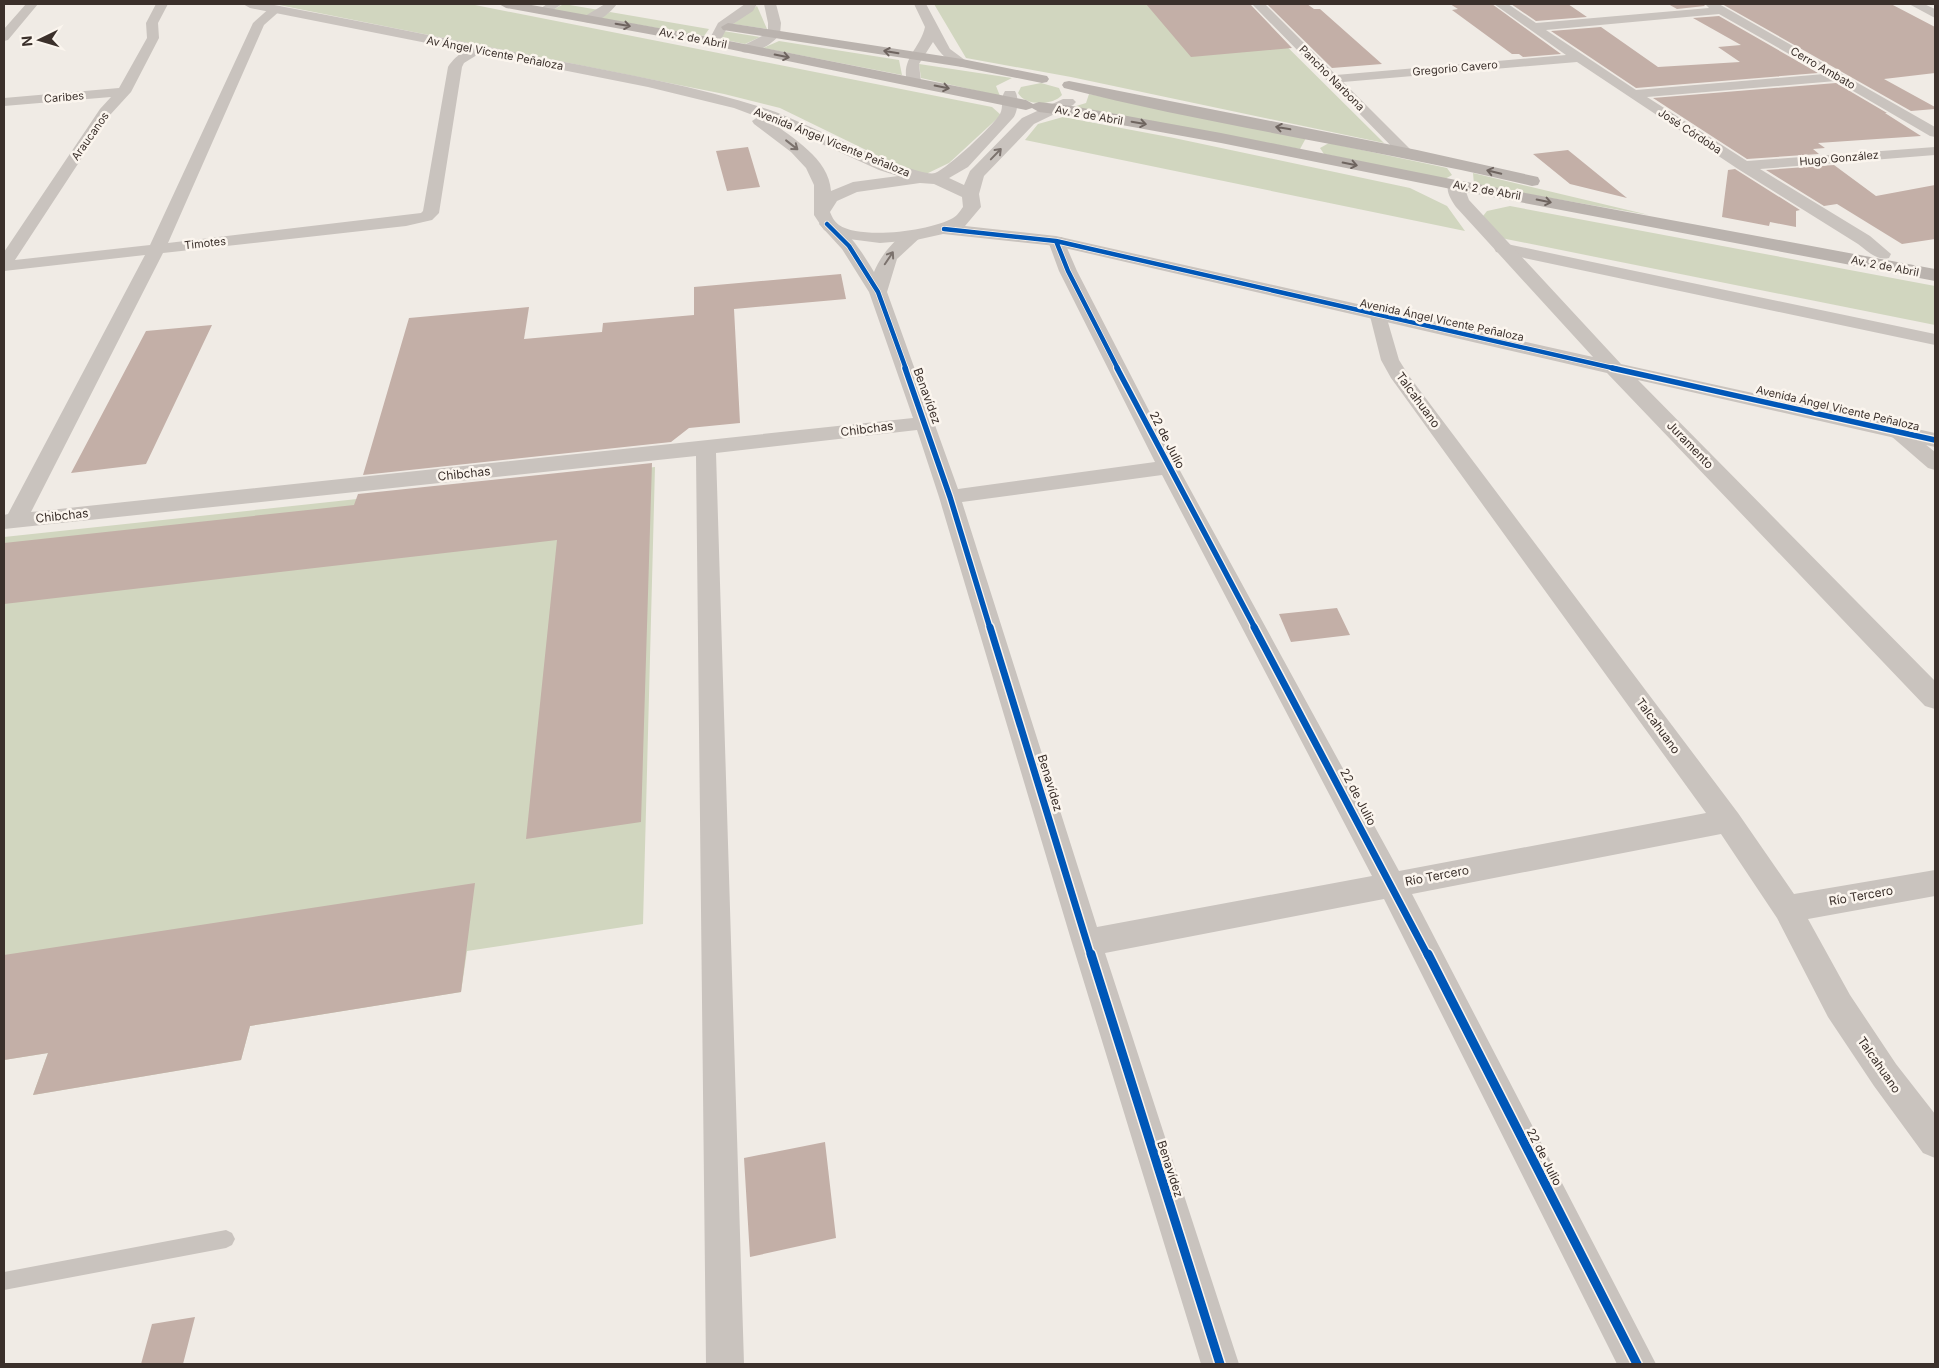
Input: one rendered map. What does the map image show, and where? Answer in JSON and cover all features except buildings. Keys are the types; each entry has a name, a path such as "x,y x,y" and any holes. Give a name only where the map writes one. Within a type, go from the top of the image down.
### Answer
{"main road":[{"name":"Av. 2 de Abril","path":"506,4 714,42 914,82 1009,97 1032,106 1063,106 1456,185 1935,275"},
{"path":"606,4 629,9"},
{"name":"Av. 2 de Abril","path":"703,22 1057,80 1192,112 1455,162 1555,187 1720,223 1935,264"},
{"path":"1009,97 1013,86 1018,83 1042,78"},
{"path":"1063,106 1074,98 1076,94 1069,84"},
{"path":"1317,157 1311,151 1310,144 1330,137"},
{"path":"1455,162 1461,170 1461,179 1456,185"}],"street":[{"name":"Araucanos","path":"4,265 105,112 124,92 153,38 152,23 162,4"},
{"name":"Av Ángel Vicente Peñaloza","path":"250,4 648,83 739,105"},
{"path":"543,11 556,4"},
{"path":"589,19 606,4"},
{"path":"714,42 722,26 749,8 751,4"},
{"path":"747,49 771,39 775,34 776,29 770,4"},
{"path":"920,4 945,51 962,63"},
{"name":"Pancho Narbona","path":"1258,4 1405,152"},
{"name":"José Córdoba","path":"1500,4 1632,94 1743,166 1864,240 1882,254"},
{"path":"1916,4 1935,14"},
{"path":"12,10 30,6"},
{"path":"4,36 30,6"},
{"path":"1533,26 1716,7"},
{"name":"Cerro Ambato","path":"1716,7 1935,133"},
{"path":"10,522 157,248 259,23 276,9"},
{"path":"914,82 910,72 911,64 927,42 931,26"},
{"name":"Timotes","path":"4,265 406,221 426,217 431,212 456,67 459,60 479,50"},
{"name":"Gregorio Cavero","path":"1333,79 1577,58"},
{"path":"1632,94 1840,77"},
{"name":"Caribes","path":"4,102 124,92"},
{"path":"929,179 962,163 1008,115 1010,109 1009,97"},
{"name":"Avenida Ángel Vicente Peñaloza","path":"739,105 786,121 885,166 929,179 971,201 1002,223 1056,241 1380,316 1935,440"},
{"name":"Avenida Ángel Vicente Peñaloza","path":"739,105 802,154 814,167 822,184 824,218 836,230 859,237 882,238 944,228 960,221 971,201"},
{"path":"971,201 976,175 1028,121 1039,114 1063,106"},
{"name":"Hugo González","path":"1743,166 1935,151"},
{"name":"Avenida Ángel Vicente Peñaloza","path":"824,218 831,197 853,187 929,179"},
{"name":"Juramento","path":"1456,185 1457,195 1462,203 1613,367 1935,698"},
{"name":"Benavídez","path":"824,218 849,246 878,292 925,423 950,497 1087,943 1220,1364"},
{"name":"Avenida Ángel Vicente Peñaloza","path":"944,228 1056,241"},
{"path":"878,292 884,263 894,250 916,234"},
{"name":"22 de Julio","path":"1056,241 1068,272 1168,467 1392,885 1637,1364"},
{"path":"1502,248 1935,340"},
{"name":"Talcahuano","path":"1380,316 1390,360 1401,378 1728,821 1787,909 1839,1006 1885,1075 1935,1141"},
{"name":"Chibchas","path":"10,522 925,423"},
{"path":"1898,432 1935,463"},
{"path":"706,448 725,1364"},
{"path":"950,497 1168,467"},
{"name":"Río Tercero","path":"1087,943 1728,821"},
{"name":"Río Tercero","path":"1787,909 1935,883"}],"lane":[{"path":"4,1281 226,1239"}],"green space":[{"path":"274,4 470,4 992,107 1001,115 949,163 926,174 907,170 780,108 724,94"},
{"path":"564,4 599,10 588,16 552,10"},
{"path":"934,4 1244,4 1384,143 1071,77 966,58"},
{"path":"757,6 767,29 733,24"},
{"path":"610,12 709,29 704,36 599,18"},
{"path":"723,31 760,37 745,44 721,39"},
{"path":"779,41 899,60 902,75 763,48"},
{"path":"919,64 1012,78 996,86 1000,96 921,78"},
{"path":"1041,83 1059,88 1062,95 1058,99 1039,103 1027,100 1018,93 1021,87"},
{"path":"1089,94 1306,138 1300,149 1073,107 1086,103"},
{"path":"1063,117 1174,138 1410,188 1447,206 1465,231 1025,140 1038,124"},
{"path":"1329,143 1447,168 1452,175 1445,179 1324,154 1320,148"},
{"path":"1473,173 1649,215 1474,185"},
{"path":"1510,206 1935,286 1935,325 1501,238 1483,216 1487,211"},
{"path":"655,467 643,924 467,951 461,992 250,1026 241,1060 33,1095 48,1053 4,1060 4,537"}],"cycle path":[{"path":"827,224 849,246 878,292 925,423 950,497 1087,943 1220,1364"},
{"path":"944,229 1056,241 1379,316 1935,440"},
{"path":"1056,241 1068,271 1168,467 1392,885 1637,1364"}]}
